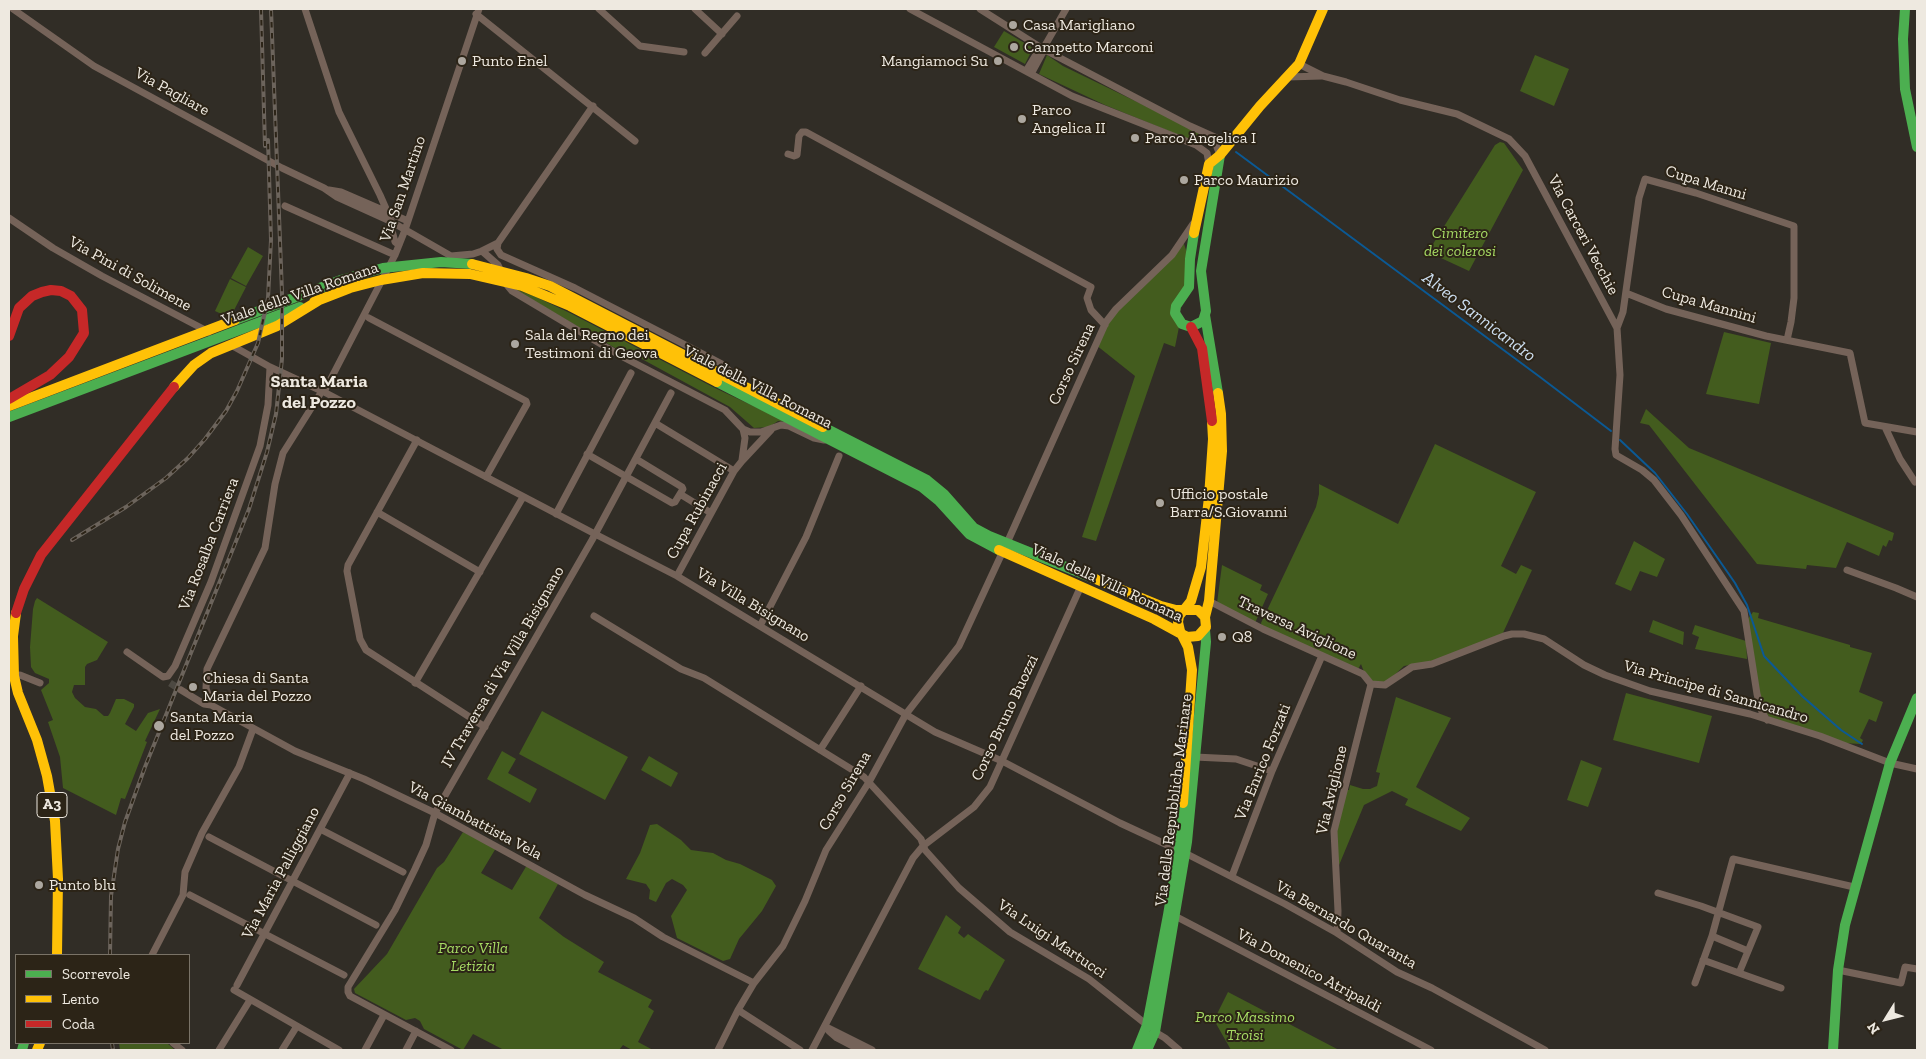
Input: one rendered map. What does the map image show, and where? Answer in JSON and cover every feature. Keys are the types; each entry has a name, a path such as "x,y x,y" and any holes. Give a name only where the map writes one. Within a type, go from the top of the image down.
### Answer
{"main road":[{"path":"1205,310 1199,324 1191,326 1182,324 1175,313 1176,306 1189,287 1190,259 1196,217 1209,164 1220,155 1299,64 1324,9"},
{"path":"1905,9 1905,89 1917,147"},
{"path":"1191,326 1202,348 1213,439 1201,567 1191,602 1179,616 1178,622 1183,635 1193,638 1202,634 1205,630 1222,451 1221,414 1200,271 1220,155"},
{"name":"Viale della Villa Romana","path":"9,406 341,280 383,268 441,262 478,265 550,286 927,480 944,494 974,528 1005,547 1183,635"},
{"name":"Viale della Villa Romana","path":"9,417 321,299 381,280 423,273 470,274 522,286 552,298 922,486 938,500 969,534 984,543 1005,547 1086,575 1161,606 1185,611"},
{"path":"9,336 19,308 32,296 51,290 61,291 71,296 82,310 84,333 75,350 62,366 30,388 9,399"},
{"path":"1182,298 1196,297 1205,310"},
{"name":"A3","path":"17,676 13,660 16,611 24,589 41,555 180,379 211,353 278,326 321,299"},
{"path":"1081,586 1086,575"},
{"path":"1185,611 1198,610 1205,617"},
{"name":"Via delle Repubbliche Marinare","path":"1147,1050 1172,916 1195,757 1206,642 1205,630"},
{"name":"Via delle Repubbliche Marinare","path":"1182,851 1192,670 1188,646 1183,635"},
{"name":"A3","path":"9,642 17,676 18,693 37,740 47,776 55,821 58,880 56,954"},
{"path":"1833,1050 1838,970 1845,924 1890,763 1917,698"},
{"path":"58,880 64,954"},
{"name":"Via delle Repubbliche Marinare","path":"1137,1050 1151,1028"}],"street":[{"name":"Via Pagliare","path":"13,9 94,66 274,164 324,188 337,197 390,221 451,256 482,251 498,243"},
{"path":"305,9 339,112 380,195 387,211 395,242 399,245"},
{"path":"599,9 640,46 684,52"},
{"path":"695,9 722,34"},
{"path":"910,9 1091,104 1196,145 1207,153 1209,164"},
{"path":"980,9 1042,49 1213,137 1224,139 1238,133"},
{"path":"1028,72 1066,9"},
{"name":"Via San Martino","path":"210,705 206,688 207,669 265,548 275,484 283,453 322,391 395,255 478,12 635,141"},
{"path":"705,53 736,16"},
{"path":"1299,64 1323,76"},
{"path":"1287,77 1323,76"},
{"name":"Via Carceri Vecchie","path":"1323,76 1400,100 1457,114 1509,139 1524,156 1617,328"},
{"path":"593,106 498,243 497,249 501,255 575,288 722,364 735,376 735,381"},
{"path":"788,154 797,155 799,136 802,132 814,136 1091,287 1087,298 1091,310 1105,325"},
{"path":"1196,145 1205,141 1204,132"},
{"path":"1213,137 1220,155"},
{"name":"Cupa Manni","path":"1617,328 1623,312 1639,198 1646,179 1696,193 1794,226 1794,298 1791,322 1786,340"},
{"name":"Via Pagliare","path":"324,188 341,192 408,221"},
{"path":"374,206 380,195"},
{"path":"285,206 395,255"},
{"name":"Corso Sirena","path":"718,1050 754,983 783,946 805,901 826,850 869,782 906,714 959,646 1105,325 1116,308 1172,255 1183,241 1196,217"},
{"name":"Via Pini di Solimene","path":"9,218 53,248 102,276 270,367 322,391"},
{"path":"482,251 498,265 507,285 512,291 621,356 725,410 742,429 750,432 761,432 781,425 789,426 814,438 829,440"},
{"name":"Cupa Mannini","path":"1626,292 1666,309 1786,340 1850,352 1865,423 1885,427"},
{"path":"369,318 526,401 527,404 486,477"},
{"path":"1617,328 1620,375 1614,449 1616,455 1642,470 1654,480 1681,515 1744,611 1757,694 1762,712 1767,720"},
{"name":"Via Rosalba Carriera","path":"127,652 168,681 210,582 260,446 268,405 270,367"},
{"path":"556,514 631,373"},
{"name":"Via Villa Bisignano","path":"322,391 678,576 935,732 1002,761"},
{"name":"IV Traversa di Via Villa Bisignano","path":"446,1049 350,996 348,989 395,910 426,845 435,813 595,534 671,394"},
{"path":"655,423 734,471"},
{"path":"1885,427 1917,432"},
{"path":"1885,427 1900,459 1915,482"},
{"name":"Cupa Rubinacci","path":"742,429 745,438 742,460"},
{"name":"Cupa Rubinacci","path":"678,576 734,471 772,429"},
{"path":"417,440 348,568 360,639 366,650 485,727"},
{"path":"587,454 672,503 675,502 683,489 682,487 636,459"},
{"path":"760,626 806,537 839,456"},
{"path":"680,494 711,513"},
{"path":"416,683 523,497"},
{"path":"377,512 480,572"},
{"path":"1847,570 1917,597"},
{"name":"Corso Bruno Buozzi","path":"812,1050 826,1027 913,858 923,846 981,801 990,787 1081,586"},
{"name":"Traversa Aviglione","path":"1209,601 1263,629 1363,674 1371,684"},
{"name":"Via Luigi Martucci","path":"594,616 681,669 704,678 869,782 921,839 923,846 959,888 1010,932 1089,979 1179,1050"},
{"name":"Via Principe di Sannicandro","path":"1371,684 1385,685 1412,667 1432,664 1504,636 1524,634 1544,639 1584,665 1650,691 1716,705 1820,736 1890,763 1917,769"},
{"name":"Via Enrico Forzati","path":"1232,876 1272,771 1321,658"},
{"path":"17,676 40,683"},
{"name":"Via Aviglione","path":"1337,934 1338,911 1334,831 1371,684"},
{"path":"820,750 861,686"},
{"name":"Via Giambattista Vela","path":"181,690 295,751 350,773 435,813 585,895 615,908 663,938 754,983"},
{"path":"153,954 183,895 185,872 202,833 239,766 253,729"},
{"path":"1195,757 1236,759 1272,771"},
{"name":"Via Bernardo Quaranta","path":"1002,761 1120,823 1232,876 1337,934 1396,972 1432,988 1545,1050"},
{"name":"Via Maria Palliggiano","path":"250,1000 235,988 350,773"},
{"path":"320,829 403,872"},
{"path":"209,837 376,925"},
{"path":"1695,983 1712,936 1733,860 1854,887"},
{"path":"1658,893 1719,912 1758,927 1739,973"},
{"path":"190,895 344,975"},
{"name":"Via Domenico Atripaldi","path":"1172,916 1430,1050"},
{"path":"1712,936 1748,951"},
{"path":"1703,960 1781,988"},
{"path":"1838,970 1901,983 1905,967 1917,969"},
{"path":"219,1050 250,1000 339,1050"},
{"path":"738,1010 800,1050"},
{"path":"365,1050 384,1015"},
{"path":"282,1050 297,1026"},
{"path":"826,1027 837,1038 860,1050"},
{"path":"826,1027 872,1050"},
{"path":"406,1050 416,1032"}],"green space":[{"name":"Campetto Marconi","path":"1004,31 1033,48 1025,64 994,47"},
{"path":"1047,55 1063,66 1201,133 1196,142 1105,105 1039,74"},
{"path":"1535,55 1569,69 1554,106 1520,91"},
{"name":"Cimitero dei colerosi","path":"1500,142 1504,143 1523,170 1469,271 1428,252 1495,145"},
{"path":"1183,241 1187,253 1188,278 1179,312 1181,317 1175,347 1164,343 1096,541 1082,537 1135,376 1096,345 1116,309"},
{"path":"248,247 263,256 246,286 231,278"},
{"path":"230,279 246,287 230,318 215,311"},
{"path":"510,287 570,313 715,388 787,422 778,421 769,427 754,428 730,407 629,352 622,352"},
{"path":"1724,332 1771,343 1759,404 1706,394"},
{"path":"1646,409 1689,448 1894,533 1892,541 1889,540 1886,547 1883,545 1879,556 1847,542 1836,568 1807,565 1806,569 1757,564 1649,425 1640,423"},
{"path":"1435,444 1536,492 1501,566 1516,574 1521,565 1532,570 1502,635 1433,661 1404,666 1389,680 1382,683 1373,682 1364,672 1361,664 1357,671 1262,627 1261,623 1316,507 1319,484 1398,524"},
{"path":"1634,541 1665,559 1657,577 1640,571 1631,591 1615,584"},
{"path":"1222,565 1262,585 1260,590 1268,594 1255,623 1217,603"},
{"path":"37,598 108,642 97,660 87,664 85,667 85,685 74,685 72,692 75,698 85,707 96,709 104,716 108,716 116,699 124,699 134,704 125,724 136,731 148,713 160,709 145,741 147,742 125,799 121,798 116,815 63,788 60,757 48,722 53,720 41,690 49,683 49,679 35,673 31,667 30,647 33,609"},
{"path":"1753,612 1759,613 1758,618 1872,653 1859,692 1883,702 1876,722 1869,719 1860,738 1863,740 1861,744 1843,743 1770,718 1760,699 1747,620"},
{"path":"1653,620 1684,632 1683,645 1649,632"},
{"path":"1695,625 1746,641 1747,659 1695,649 1699,637 1692,634"},
{"path":"1626,693 1712,716 1699,763 1613,740"},
{"path":"1396,697 1451,718 1416,787 1470,818 1461,831 1405,805 1408,799 1392,791 1364,805 1337,870 1335,840 1346,790 1349,790 1350,785 1363,789 1377,786 1380,773 1376,772"},
{"path":"542,711 628,757 605,800 519,754"},
{"path":"502,751 516,759 508,773 537,789 530,803 487,779"},
{"path":"649,756 678,773 671,787 641,770"},
{"path":"1581,760 1602,768 1588,807 1567,800"},
{"path":"657,824 681,840 691,850 713,853 726,860 740,864 772,880 776,886 762,911 739,939 730,959 723,961 677,938 671,916 687,890 683,885 672,879 666,883 656,902 649,899 650,890 646,884 626,879 640,853 650,825"},
{"name":"Parco Villa Letizia","path":"463,832 496,848 481,873 512,890 527,865 558,884 539,918 564,937 604,962 598,972 652,1000 648,1007 654,1011 638,1042 653,1050 632,1050 623,1045 619,1050 504,1050 473,1034 463,1050 424,1029 420,1021 415,1018 406,1020 355,993 354,989 387,954 437,868 444,862"},
{"path":"946,915 961,927 958,933 964,938 968,934 1005,960 988,991 984,992 980,1000 918,969"},
{"name":"Parco Massimo Troisi","path":"1228,992 1339,1050 1231,1050 1214,1020"},
{"path":"119,1044 168,1044 175,1050 120,1050"}],"waterway":[{"name":"Alveo Sannicandro","path":"1236,152 1611,431"},
{"name":"Alveo Sannicandro","path":"1620,440 1655,473 1687,514 1735,583 1747,605 1764,656 1802,696 1841,730 1862,744"}],"tunnel":[{"path":"170,683 181,690"}],"railway":[{"path":"261,9 265,146"},
{"path":"110,954 111,896 118,849 125,822 145,767 249,509 267,452 276,414 282,359 282,293 271,9"},
{"path":"72,540 126,507 166,478 205,439 226,411 237,391 258,343 268,298 271,240 268,140"},
{"path":"112,1044 113,1050"}],"traffic: fast":[{"path":"1905,9 1903,39 1905,89 1917,147"},
{"path":"1194,233 1190,259 1189,287 1176,306 1175,313 1182,324 1191,327 1203,321 1206,311 1201,271 1220,155"},
{"path":"235,320 341,280 383,268 441,262 472,264"},
{"path":"9,417 300,307"},
{"path":"1205,315 1218,393"},
{"path":"717,382 922,487 938,500 969,534 999,550"},
{"path":"823,427 927,480 944,494 974,528 989,536 1093,578"},
{"path":"1147,1050 1155,1032 1187,842 1206,642 1205,630"},
{"path":"1833,1050 1838,970 1845,925 1890,763 1917,698"},
{"path":"1137,1050 1147,1025 1168,915 1180,842 1183,803"},
{"path":"22,1050 24,1044"}],"traffic: slow":[{"path":"1194,233 1209,164 1220,155 1260,106 1299,64 1323,9"},
{"path":"472,264 550,286 823,427"},
{"path":"314,302 350,288 381,280 423,273 470,274 522,286 570,306 717,382"},
{"path":"174,387 194,365 211,353 277,326 321,299"},
{"path":"9,406 235,320"},
{"path":"1205,617 1209,601 1222,451 1221,414 1218,393"},
{"path":"1183,803 1192,670 1188,647 1178,622 1179,616 1191,601 1201,567 1209,497 1213,439 1212,421"},
{"path":"999,550 1154,619 1187,637 1198,636 1206,627 1205,617 1198,610 1176,610 1161,606 1093,578"},
{"path":"16,613 13,636 14,676 18,693 37,740 47,776 55,821 58,879 57,954"},
{"path":"37,1050 40,1044"}],"traffic: jam":[{"path":"9,336 19,308 32,296 42,292 51,290 61,291 71,296 82,310 84,333 69,357 50,375 9,399"},
{"path":"1191,327 1202,348 1212,421"},
{"path":"16,613 24,589 41,555 174,387"}],"place":[{"name":"Casa Marigliano","path":"1013,25"},
{"name":"Campetto Marconi","path":"1014,47"},
{"name":"Punto Enel","path":"462,61"},
{"name":"Mangiamoci Su","path":"998,61"},
{"name":"Parco Angelica II","path":"1022,119"},
{"name":"Parco Angelica I","path":"1135,138"},
{"name":"Parco Maurizio","path":"1184,180"},
{"name":"Sala del Regno dei Testimoni di Geova","path":"515,344"},
{"name":"Ufficio postale Barra/S.Giovanni","path":"1160,503"},
{"name":"Q8","path":"1222,637"},
{"name":"Chiesa di Santa Maria del Pozzo","path":"193,687"},
{"name":"Santa Maria del Pozzo","path":"159,726"},
{"name":"Punto blu","path":"39,885"}],"district":[{"name":"Santa Maria del Pozzo","path":"319,392"}]}
